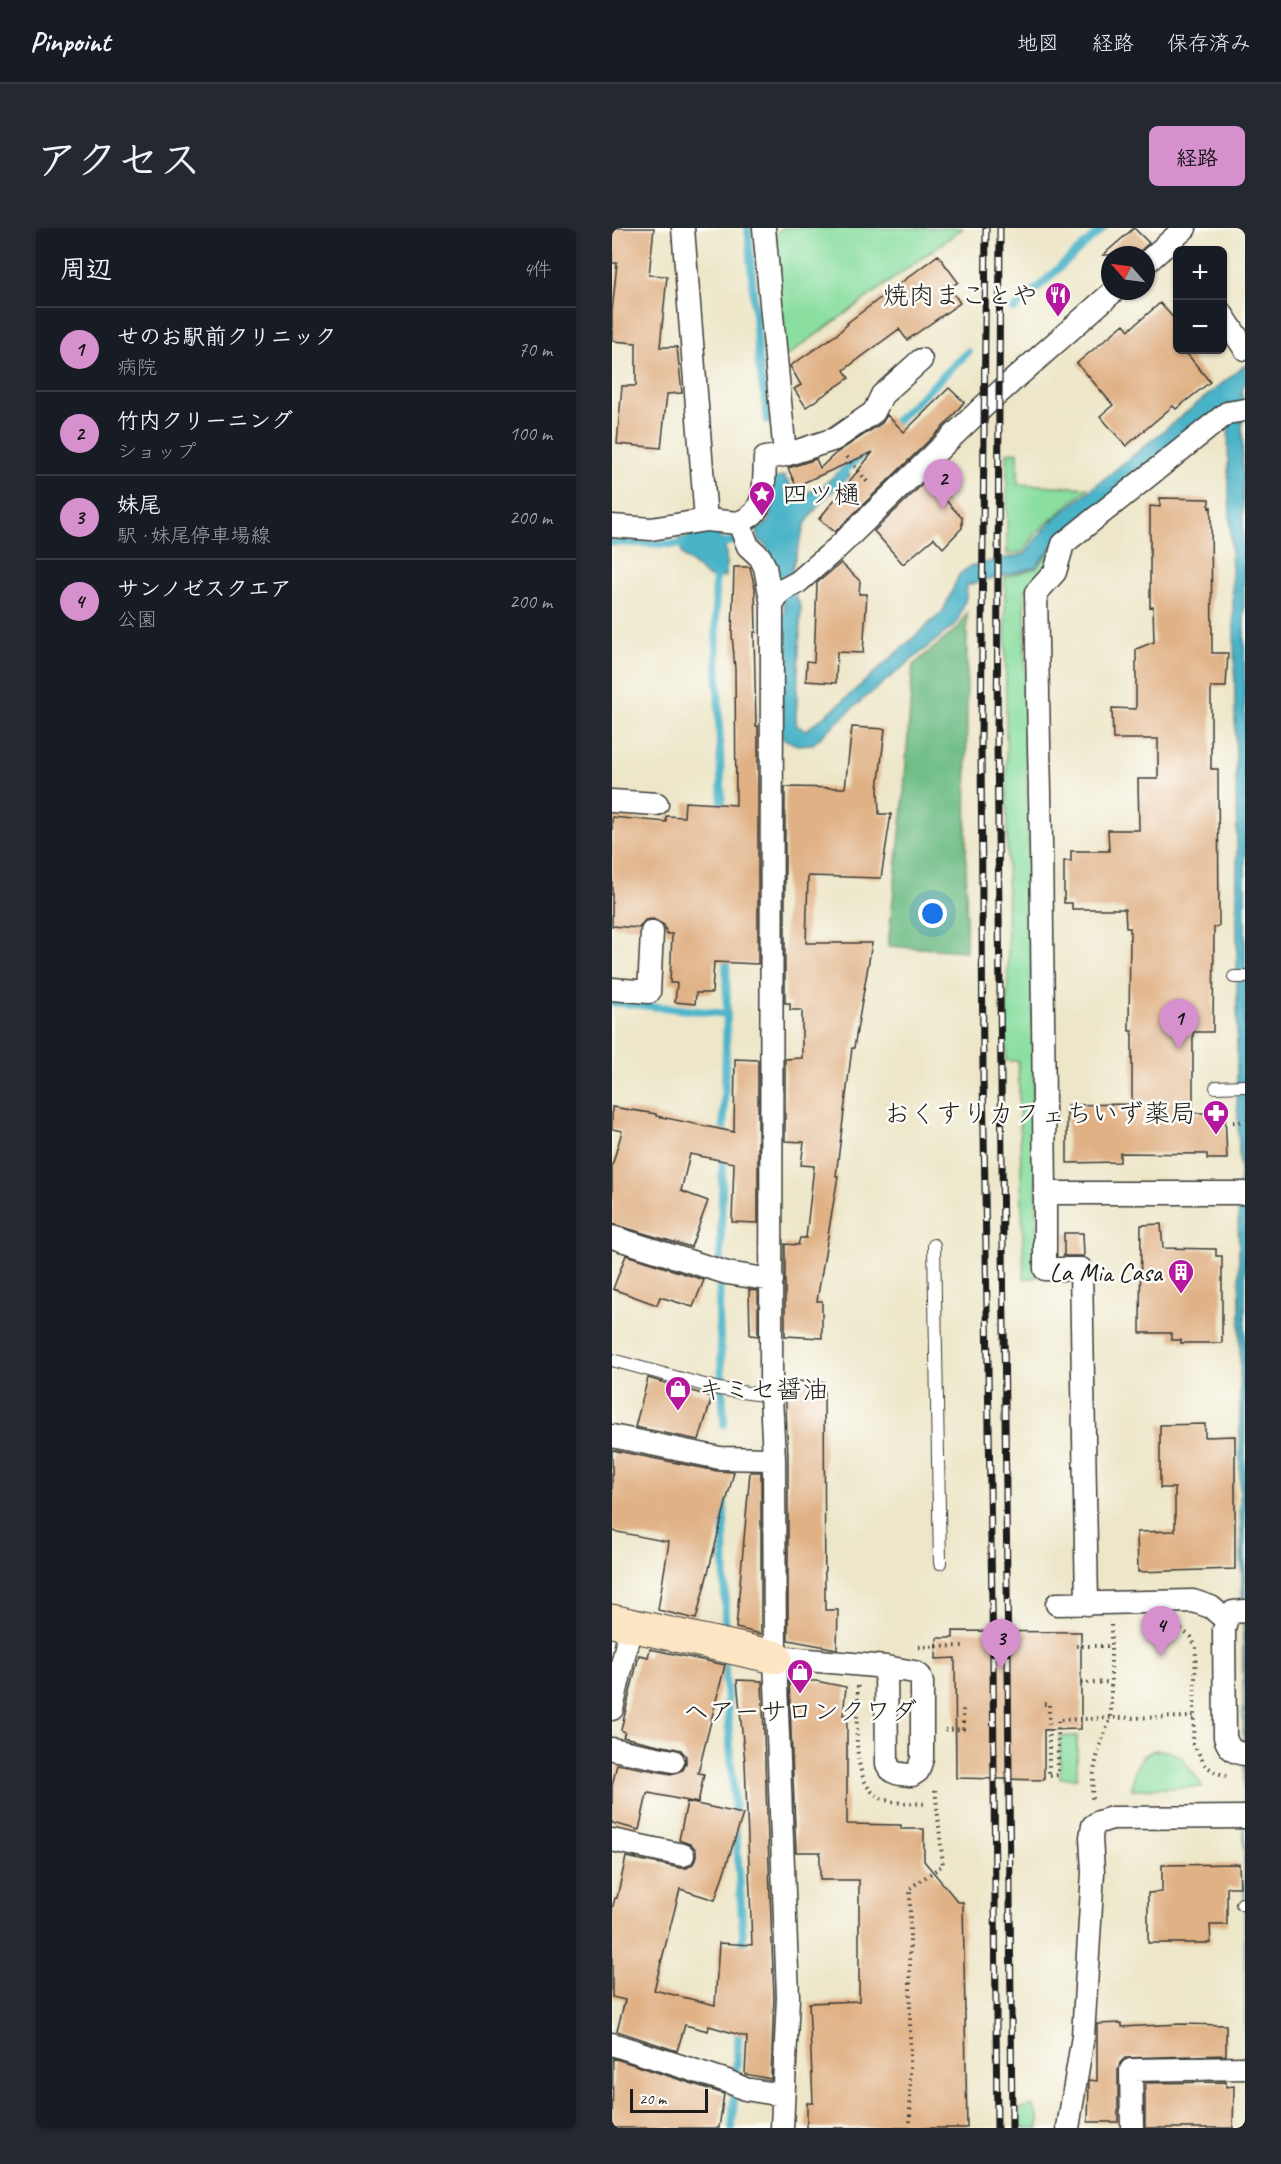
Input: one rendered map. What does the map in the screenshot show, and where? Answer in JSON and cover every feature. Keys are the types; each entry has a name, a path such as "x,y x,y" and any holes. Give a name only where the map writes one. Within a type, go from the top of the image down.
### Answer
{"main road":[{"path":"621,1623 775,1657"}],"street":[{"path":"683,228 706,520"},
{"path":"765,233 785,455"},
{"path":"1155,256 1180,239"},
{"path":"783,593 845,541 984,406 1104,300"},
{"path":"1227,322 1245,349"},
{"path":"743,533 759,507 765,458 785,455 835,439 874,412 882,395 921,360"},
{"path":"1087,1604 1081,1269 1046,1269 1036,593 1055,572 1063,544 1238,411"},
{"path":"612,526 651,529 706,520 743,533 783,593 771,1396 774,1459 775,1657 789,1997 782,2128"},
{"path":"612,801 657,804"},
{"path":"612,989 649,992 652,932"},
{"path":"1045,1193 1240,1193"},
{"path":"612,1237 720,1271 772,1280"},
{"path":"612,1436 720,1458 774,1459"},
{"path":"1057,1604 1193,1601 1235,1615 1224,1630 1225,1737 1227,1745 1233,1752 1245,1754"},
{"path":"612,1709 621,1623"},
{"path":"775,1657 886,1667 914,1672 920,1676 922,1683 921,1765 912,1775 896,1774 887,1764 886,1667"},
{"path":"612,1749 673,1761"},
{"path":"1068,2128 1083,2036 1093,1872 1091,1837 1093,1827 1099,1822 1112,1818 1245,1817"},
{"path":"612,1840 683,1855"},
{"path":"612,2044 733,2084 783,2095"},
{"path":"1132,2128 1131,2070 1242,2068"}],"lane":[{"path":"1216,1087 1245,1086"},
{"path":"934,1245 940,1563"},
{"path":"612,1360 724,1390 771,1396"}],"path":[{"path":"846,455 855,468"},
{"path":"1235,1122 1245,1122"},
{"path":"1093,1827 1094,1766 1100,1741 1111,1718 1111,1625"},
{"path":"913,1647 963,1646"},
{"path":"1076,1646 1111,1646"},
{"path":"1081,1683 1111,1682"},
{"path":"1044,1704 1049,1704 1049,1776 1058,1775 1058,1720 1194,1717"},
{"path":"945,1730 963,1729 963,1709"},
{"path":"910,2128 910,1888 943,1865 935,1782 921,1765"}],"green space":[{"path":"782,228 963,228 784,358 775,234"},
{"path":"1018,452 1018,484 1088,488 1037,532 1023,552 1007,554 1007,453"},
{"path":"1057,543 1051,561 1025,592 1038,1277 1024,1279 1018,1061 1006,1061 1008,971 1005,577 1036,568"},
{"path":"967,613 966,951 888,946 903,805 913,665 959,627"},
{"path":"1060,1736 1077,1736 1077,1778 1060,1778"},
{"path":"1155,1750 1169,1751 1183,1758 1202,1787 1132,1789 1138,1765 1144,1756"},
{"path":"1033,2105 1039,2117 1039,2128 1020,2128 1019,2109"}],"water":[{"path":"1245,365 1245,383 1242,390 1245,734 1245,2042 1237,847 1234,630 1228,465 1229,403 1061,536 1035,567 967,585 966,598 957,623 855,706 813,744 797,745 782,738 780,627 785,611 774,559 765,544 760,541 756,530 768,523 772,505 773,479 784,476 798,496 822,487 843,467 850,476 821,502 805,524 791,572 796,597 801,607 796,719 797,726 806,730 835,708 943,611 959,575 970,566 1025,554 1053,520"},
{"path":"705,531 715,531 723,541 726,552 726,577 708,577 682,555 679,539"}],"building":[{"path":"612,228 654,228 649,275 667,276 660,347 677,347 682,393 667,394 661,448 617,444 622,386 636,386 636,343 612,341 612,312 617,263 612,263"},
{"path":"1134,228 1149,243 1146,246 1113,246"},
{"path":"938,255 958,282 950,288 960,303 907,340 899,329 844,370 849,378 806,407 794,389 801,385 790,366 836,335 847,323"},
{"path":"1160,303 1173,317 1173,354 1187,354 1210,382 1176,409 1173,406 1126,446 1100,416 1113,405 1077,363 1124,324 1129,330"},
{"path":"949,388 964,402 947,423 835,532 819,519 873,452 796,486 788,468 816,459 820,468 836,453 882,423 887,415 904,432"},
{"path":"927,480 962,518 962,528 943,548 934,538 903,564 874,531"},
{"path":"1160,498 1209,499 1209,508 1211,507 1212,653 1228,653 1226,687 1211,687 1211,769 1218,769 1219,926 1214,927 1213,1032 1193,1032 1193,1113 1225,1113 1227,1159 1207,1159 1207,1154 1120,1153 1120,1162 1067,1163 1067,1105 1132,1104 1132,1031 1129,1031 1130,928 1126,928 1125,909 1072,909 1072,903 1064,903 1064,861 1071,861 1071,851 1109,851 1108,830 1139,830 1138,779 1158,779 1158,739 1113,739 1112,708 1136,709 1136,649 1154,642 1153,606 1150,607 1150,506 1160,507"},
{"path":"841,563 860,581 859,594 867,594 863,653 837,652 836,683 806,681 807,661 814,662 817,583"},
{"path":"734,567 750,567 755,588 756,726 758,726 758,964 714,962 712,993 696,993 695,1004 675,1002 677,983 670,983 672,934 667,934 664,925 653,919 645,920 639,928 612,926 612,817 666,822 666,816 684,817 685,802 736,805 735,669 732,635"},
{"path":"852,727 885,729 878,789 879,814 891,814 881,878 808,876 806,943 872,943 854,1048 852,1048 836,1176 838,1176 817,1301 822,1301 822,1338 785,1336 785,1244 798,1245 800,1238 806,1238 814,1166 801,1165 804,1142 785,1141 785,1059 802,1058 802,1010 790,1010 790,1003 785,1003 785,787 845,788"},
{"path":"735,1059 758,1060 758,1223 732,1222 734,1163 690,1154 681,1191 708,1201 691,1247 612,1224 612,1166 622,1131 612,1129 612,1107 656,1114 656,1116 734,1132"},
{"name":"La Mia Casa","path":"1161,1224 1163,1248 1216,1249 1216,1256 1222,1256 1222,1343 1181,1343 1181,1340 1171,1340 1171,1333 1140,1333 1141,1225"},
{"path":"1064,1233 1083,1233 1084,1256 1064,1256"},
{"path":"626,1255 704,1280 693,1307 660,1297 657,1305 613,1289"},
{"path":"749,1290 758,1291 758,1336 750,1335"},
{"path":"648,1378 712,1397 699,1440 635,1427"},
{"path":"785,1381 824,1382 825,1610 838,1610 837,1649 788,1640 788,1459"},
{"path":"1205,1424 1205,1437 1235,1436 1235,1569 1138,1572 1137,1532 1175,1531 1175,1488 1160,1488 1160,1425"},
{"path":"612,1450 717,1471 734,1472 696,1619 658,1610 669,1542 612,1531"},
{"path":"750,1472 761,1472 761,1634 736,1628"},
{"path":"953,1631 1081,1632 1081,1729 1044,1730 1044,1780 956,1778 955,1658 936,1659 937,1638 953,1638"},
{"path":"650,1649 725,1665 698,1773 704,1774 698,1803 649,1793 639,1830 612,1823 612,1786 617,1764 671,1774 683,1770 686,1763 686,1756 681,1750 623,1737 625,1732 621,1730 639,1655 648,1657"},
{"path":"737,1680 762,1681 774,1997 771,2079 745,2074 747,2037 709,2026 708,2031 685,2025 677,2051 617,2031 625,2000 612,1997 612,1909 615,1898 617,1898 626,1857 680,1868 687,1868 693,1864 696,1850 692,1845 679,1840 687,1802 743,1814 715,1900 680,1889 654,1990 715,2005 719,1943 752,1945 745,1762"},
{"path":"789,1681 816,1681 846,1687 843,1715 847,1715 847,1824 901,1825 901,1829 924,1829 924,1861 958,1902 963,1902 967,2128 807,2128 807,2103 813,2103 809,2003 859,2001 859,1880 820,1880 820,1852 796,1852"},
{"path":"1239,1864 1240,1887 1227,1887 1227,1925 1210,1925 1211,1943 1148,1943 1148,1893 1162,1892 1162,1865"},
{"path":"1122,2023 1122,2027 1180,2024 1226,2025 1226,2055 1125,2058 1118,2070 1118,2122 1088,2122 1089,2080 1097,2081 1097,2024"},
{"path":"613,2058 724,2094 719,2128 612,2128"},
{"path":"1226,2082 1226,2087 1234,2086 1233,2128 1145,2128 1145,2083"}],"waterway":[{"path":"748,228 759,364 768,420"},
{"path":"1014,309 1103,228"},
{"path":"889,428 968,352"},
{"path":"839,476 863,453"},
{"path":"715,545 742,539"},
{"path":"612,542 688,545"},
{"path":"717,567 715,587 722,813"},
{"path":"723,1140 727,1014 726,954"},
{"path":"612,1002 727,1014"},
{"path":"723,1152 719,1314 724,1424"},
{"path":"724,1501 725,1623"},
{"path":"724,1658 743,1932 742,1953"},
{"path":"732,2128 739,2025"}],"railway":[{"path":"986,228 981,741 983,1075 993,1662 997,2128"},
{"path":"1000,228 997,742 1012,2128"}],"place":[{"name":"焼肉まことや","path":"1058,318"},
{"name":"竹内クリーニング","path":"943,509"},
{"name":"四ツ樋","path":"762,517"},
{"name":"せのお駅前クリニック","path":"1179,1049"},
{"name":"おくすりカフェちいず薬局","path":"1216,1136"},
{"name":"La Mia Casa","path":"1181,1295"},
{"name":"キミセ醤油","path":"678,1412"},
{"name":"サンノゼスクエア","path":"1161,1656"},
{"name":"妹尾","path":"1001,1669"},
{"name":"ヘアーサロンクワダ","path":"800,1695"}]}
